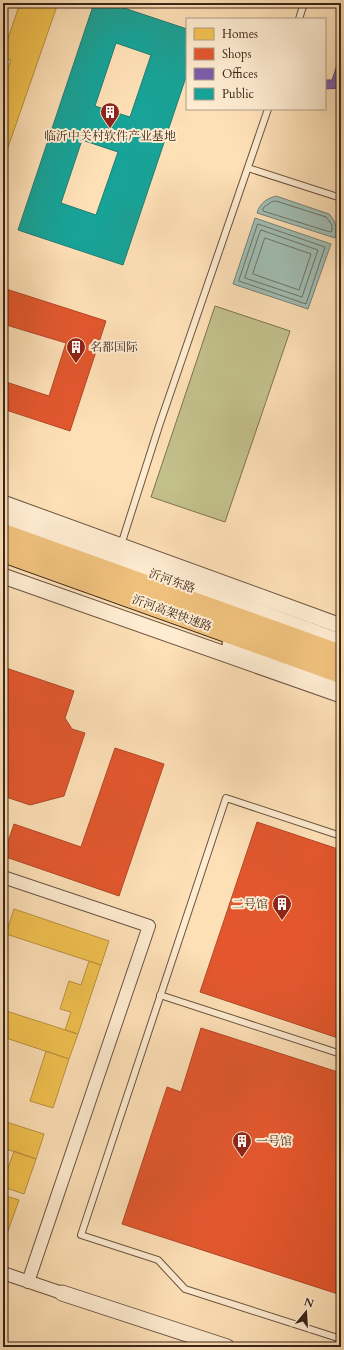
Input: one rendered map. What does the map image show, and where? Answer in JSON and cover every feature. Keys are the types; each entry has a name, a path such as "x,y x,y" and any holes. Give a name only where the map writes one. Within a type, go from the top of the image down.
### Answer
{"highway":[{"name":"沂河高架快速路","path":"3,534 341,655"},
{"name":"沂河高架快速路","path":"3,552 341,673"}],"main road":[{"name":"沂河东路","path":"3,518 341,643"},
{"path":"3,562 341,684"}],"street":[{"path":"3,503 341,626"},
{"path":"3,576 341,695"},
{"path":"3,877 149,926 28,1282"},
{"path":"3,1273 227,1347"}],"lane":[{"path":"299,18 304,3"},
{"path":"120,546 159,426 268,110"},
{"path":"248,168 341,198"},
{"path":"341,836 226,798 81,1235 158,1260 185,1288 341,1340"},
{"path":"160,995 341,1054"}],"shaded area":[{"path":"215,306 290,331 225,522 151,497"}],"water":[{"path":"276,196 329,214 335,225 335,238 257,213 264,202"},
{"path":"255,218 331,244 308,309 233,284"}],"building: Homes":[{"path":"20,3 58,3 5,156 3,157 3,84 11,60 3,58 3,53"},
{"path":"14,909 109,941 101,965 6,934"},
{"path":"89,961 101,965 78,1034 65,1030 71,1012 60,1009 69,981 81,985"},
{"path":"3,1010 78,1034 69,1059 3,1037"},
{"path":"46,1051 69,1059 53,1108 30,1101"},
{"path":"3,1121 44,1134 36,1159 3,1148"},
{"path":"14,1151 36,1159 24,1194 3,1187"},
{"path":"3,1195 19,1200 3,1245"}],"building: Shops":[{"name":"名都国际","path":"3,288 106,321 70,431 3,409 3,381 49,396 66,343 3,324"},
{"path":"3,667 74,691 65,718 72,729 85,733 64,796 30,805 3,796"},
{"path":"115,748 164,764 119,896 3,856 14,824 81,847"},
{"name":"二号馆","path":"257,822 341,850 341,1039 200,992"},
{"name":"一号馆","path":"201,1028 341,1073 341,1295 122,1224 167,1087 181,1092"}],"building: Offices":[{"path":"341,53 341,88 326,89 326,80 332,80"}],"building: Public":[{"name":"临沂中关村软件产业基地","path":"94,3 109,3 186,29 186,77 123,265 18,230","holes":["116,43 151,55 130,117 95,106","82,140 118,152 96,215 61,203"]}],"place":[{"name":"临沂中关村软件产业基地","path":"110,129"},
{"name":"名都国际","path":"76,364"},
{"name":"二号馆","path":"282,921"},
{"name":"一号馆","path":"242,1158"}]}
